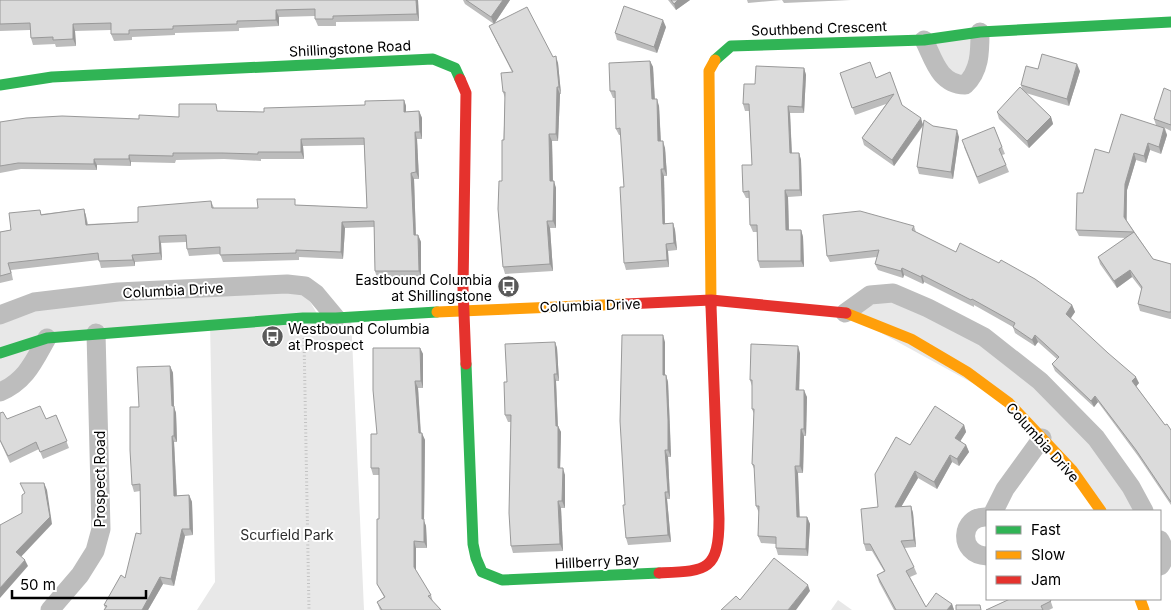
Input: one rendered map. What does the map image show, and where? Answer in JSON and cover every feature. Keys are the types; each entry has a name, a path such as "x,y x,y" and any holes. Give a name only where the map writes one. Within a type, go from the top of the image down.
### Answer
{"street":[{"name":"Southbend Crescent","path":"710,300 709,71 717,57 732,46 924,40 980,32 1171,22"},
{"path":"924,40 947,81 955,85 965,85 972,78 976,70 980,52 980,32"},
{"name":"Shillingstone Road","path":"0,85 52,76 423,59 433,59 455,68 466,92 464,310"},
{"name":"Columbia Drive","path":"0,316 34,302 118,292 287,284 305,286 316,294 336,318"},
{"path":"845,313 870,295 893,293 928,308 984,337 1040,380 1096,438 1131,486 1143,510"},
{"name":"Hillberry Bay","path":"464,310 473,544 476,558 482,572 489,575 502,580 527,579 677,572 702,569 714,560 719,542 719,518 710,300"},
{"name":"Columbia Drive","path":"0,352 47,338 96,333 303,318 336,318 464,310 710,300 845,313 911,339 967,372 1009,403 1072,470 1100,510"},
{"name":"Prospect Road","path":"50,610 80,575 95,552 101,529 96,333"},
{"path":"0,392 11,387 29,371 47,338"},
{"path":"994,510 1004,489 1042,438"},
{"path":"986,517 979,517 973,521 966,532 968,548 979,556 986,556"},
{"path":"1161,542 1164,560 1161,564"}],"path":[{"path":"303,318 310,610"}],"green space":[{"path":"980,32 980,52 955,85 924,40"},
{"name":"Scurfield Park","path":"298,281 319,317 351,315 364,610 197,610 215,582 210,322 44,335 0,392 0,318 43,302"},
{"path":"893,293 1040,381 1143,510 1100,510 1009,403 845,313"},
{"path":"838,600 852,610 831,610"}],"building":[{"path":"0,0 416,0 417,14 333,16 333,19 315,19 315,9 276,10 276,20 237,21 237,24 173,26 173,29 129,30 129,34 111,34 111,23 73,24 73,39 53,40 53,37 31,38 30,23 0,24"},
{"path":"466,0 503,0 491,17"},
{"path":"624,6 663,20 654,47 615,33"},
{"path":"527,7 553,57 556,56 559,87 557,87 556,134 549,134 550,181 554,181 553,221 547,221 550,264 503,267 498,209 499,181 502,181 502,140 504,140 505,92 503,92 501,73 513,72 489,26"},
{"path":"1042,54 1077,64 1067,99 1021,85 1026,66 1038,69"},
{"path":"650,61 652,99 657,99 658,141 663,141 664,169 661,169 663,224 673,223 674,243 666,244 667,260 624,263 620,187 624,187 620,128 616,129 615,91 610,91 609,63"},
{"path":"870,62 876,78 890,72 902,105 921,118 892,160 862,138 894,94 852,108 840,73"},
{"path":"756,66 804,68 802,107 788,106 790,153 799,153 800,190 785,190 786,230 801,230 801,261 758,261 757,225 750,225 749,191 743,192 742,165 752,165 749,104 743,104 744,84 755,84"},
{"path":"1020,87 1051,117 1027,141 997,112"},
{"path":"1164,88 1171,91 1171,125 1154,119"},
{"path":"404,100 404,112 419,111 420,132 415,132 416,172 411,173 414,235 418,235 419,271 375,271 374,221 342,222 341,252 296,250 296,253 220,255 220,247 187,249 186,235 159,236 160,253 132,255 133,260 99,261 98,253 8,263 11,273 0,276 0,232 11,230 9,213 40,210 41,215 84,209 86,225 138,222 138,207 211,201 212,208 258,208 257,199 295,199 295,205 367,208 364,138 301,139 301,152 258,152 258,154 173,153 173,156 129,155 129,159 94,159 94,164 18,163 0,166 0,122 62,116 139,119 139,115 179,117 179,104 216,104 217,111 264,112 264,108 365,105 365,101"},
{"path":"1121,114 1164,128 1159,147 1148,143 1144,156 1134,153 1125,184 1124,217 1134,232 1076,230 1077,193 1083,193 1095,149 1109,153"},
{"path":"924,120 933,126 957,130 951,172 917,167"},
{"path":"994,127 1002,147 999,149 1006,165 977,177 962,140"},
{"path":"860,211 914,226 912,230 956,252 960,243 999,263 1001,260 1035,279 1072,305 1066,314 1136,377 1132,381 1165,425 1167,424 1171,430 1171,502 1136,450 1095,396 1091,401 1052,364 1059,357 1035,335 1032,340 1013,327 1015,323 972,299 922,275 921,277 902,268 901,271 875,264 879,250 827,256 823,215"},
{"path":"1134,232 1153,259 1171,264 1171,312 1138,304 1142,287 1130,270 1114,281 1098,257"},
{"path":"622,335 663,335 663,375 666,375 668,420 668,450 665,450 668,492 665,492 668,535 626,538 620,421"},
{"path":"555,342 557,374 554,374 556,426 558,426 558,468 563,468 562,501 558,501 560,544 511,546 509,513 511,415 505,415 504,382 507,382 505,344"},
{"path":"751,344 798,346 796,390 804,390 804,429 801,429 800,466 795,466 797,517 807,517 806,549 776,548 776,537 758,536 759,506 756,506 754,465 752,464 754,409 752,409 752,380 750,380"},
{"path":"373,348 420,348 421,381 415,381 419,433 422,433 422,519 424,519 424,542 414,541 414,567 431,595 428,596 441,610 382,610 377,602 385,597 377,584 379,468 371,468 371,434 377,434 373,390"},
{"path":"170,366 172,406 174,406 174,436 172,436 174,496 189,495 190,529 182,529 171,579 160,577 142,610 104,610 107,606 104,605 121,575 125,578 136,533 141,534 140,484 132,485 130,450 130,407 139,407 137,367"},
{"path":"40,406 46,419 56,415 67,441 40,452 36,442 8,456 0,440 0,413 3,412 7,419"},
{"path":"935,406 964,425 955,438 966,445 957,459 950,455 934,482 915,471 895,507 911,506 914,540 901,541 914,567 906,571 926,607 936,593 952,604 947,610 896,610 877,575 885,571 870,544 864,544 861,509 878,507 875,474 896,437 910,445"},
{"path":"20,483 44,483 50,517 16,552 25,560 0,588 0,525 22,513 22,495 25,493"},
{"path":"774,558 808,585 788,610 721,610 736,596 740,600"},
{"path":"1008,600 1051,601 1041,606 1043,610 986,610"},
{"path":"956,605 980,605 981,610 956,610"}],"traffic: fast":[{"path":"715,60 731,46 924,40 980,32 1171,22"},
{"path":"0,85 52,77 433,59 455,68 460,79"},
{"path":"0,353 47,338 303,318 437,312"},
{"path":"466,364 473,544 482,572 502,580 659,573"}],"traffic: slow":[{"path":"711,306 709,71 715,60"},
{"path":"437,312 626,304"},
{"path":"846,313 911,339 967,372 1009,403 1072,470 1100,510"},
{"path":"1140,600 1144,610"}],"traffic: jam":[{"path":"460,79 466,93 463,288 466,364"},
{"path":"626,304 711,300 846,313"},
{"path":"659,573 699,569 707,565 716,550 719,519 711,306"}],"place":[{"name":"Eastbound Columbia at Shillingstone","path":"508,287"},
{"name":"Westbound Columbia at Prospect","path":"272,336"}]}
